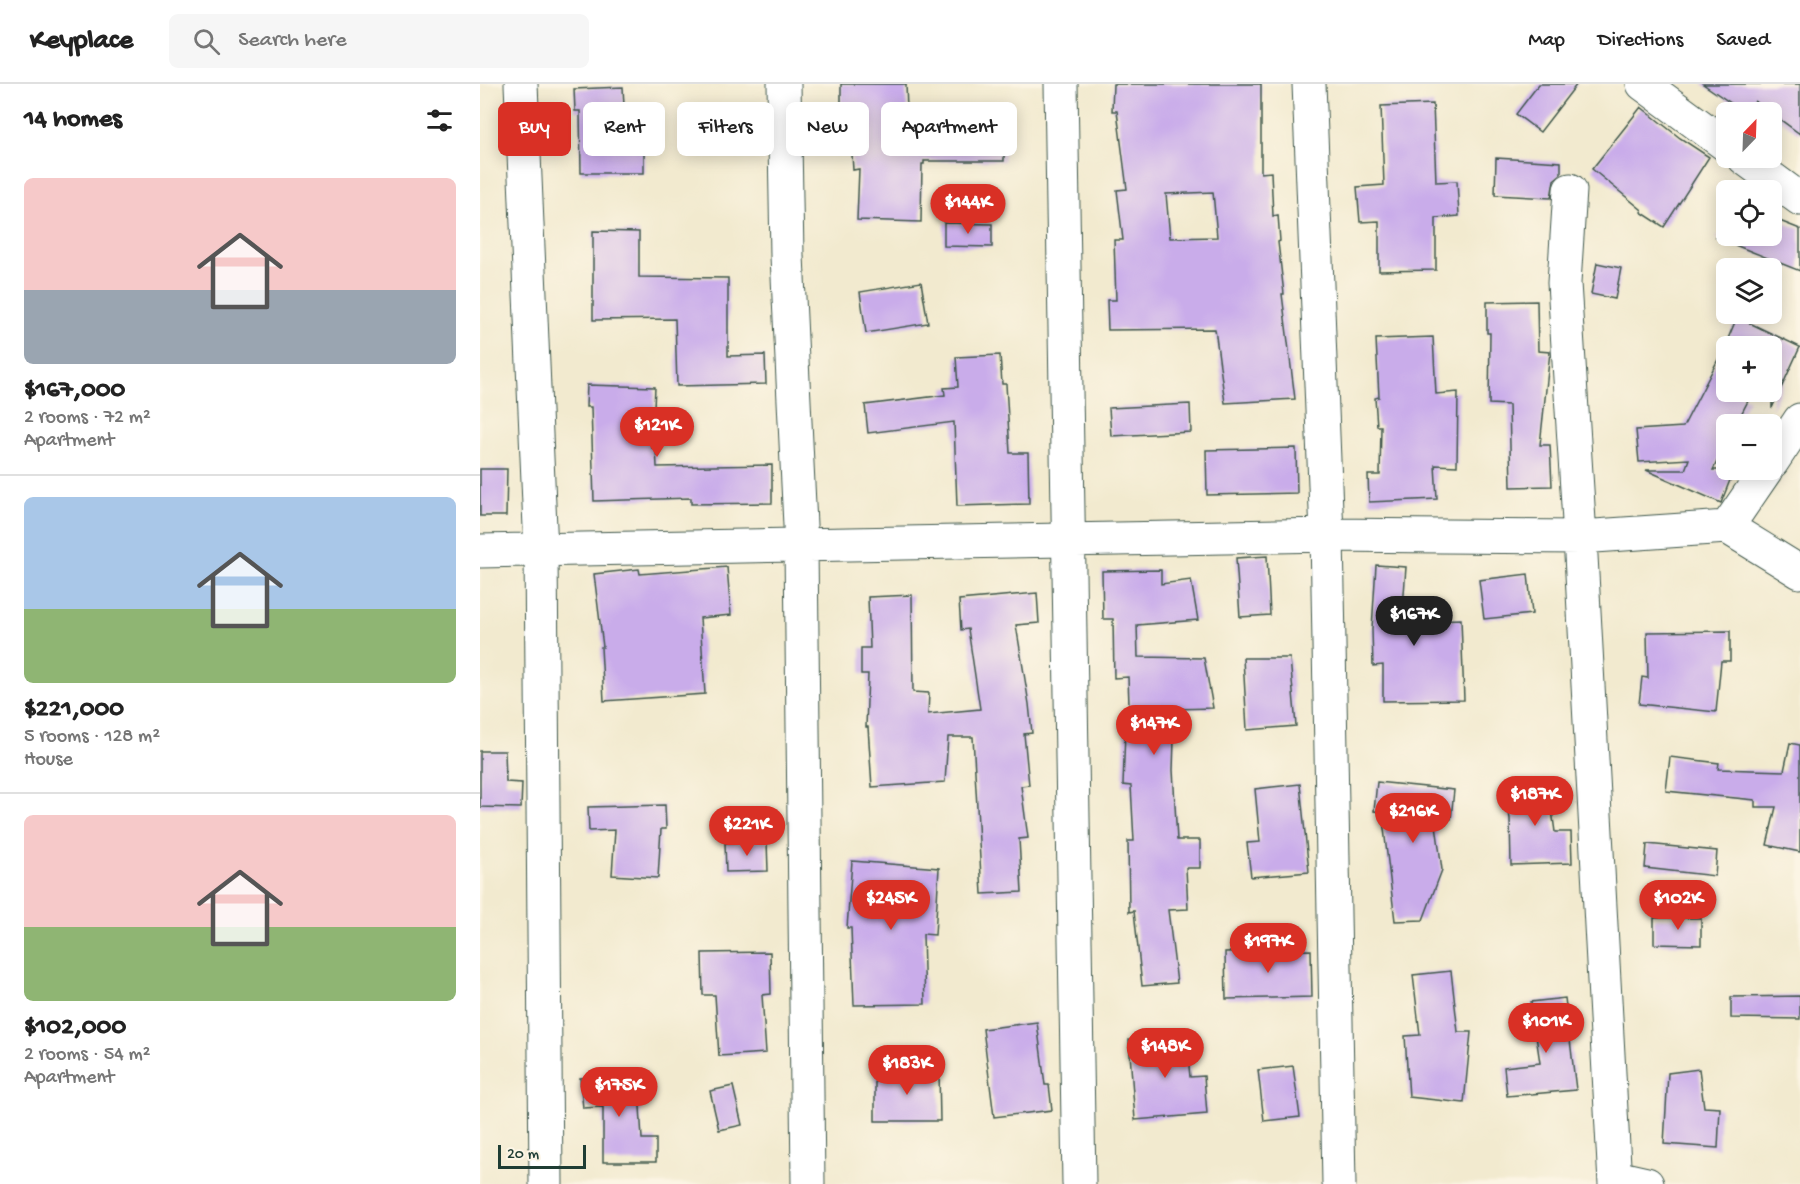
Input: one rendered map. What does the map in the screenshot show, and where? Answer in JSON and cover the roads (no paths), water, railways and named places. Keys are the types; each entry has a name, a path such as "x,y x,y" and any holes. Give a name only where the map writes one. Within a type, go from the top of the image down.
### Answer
{"street":[{"path":"521,84 542,551 546,1184"},
{"path":"784,84 787,256 801,546 808,1184"},
{"path":"1061,84 1079,1184"},
{"path":"1308,84 1327,535 1339,1184"},
{"path":"1643,84 1716,138"},
{"path":"1758,168 1800,199"},
{"path":"1570,190 1564,283 1616,1180 1647,1184"},
{"path":"1782,447 1800,420"},
{"path":"1727,527 1759,480"},
{"path":"480,551 1327,535 1580,537 1727,527 1800,572"}]}
